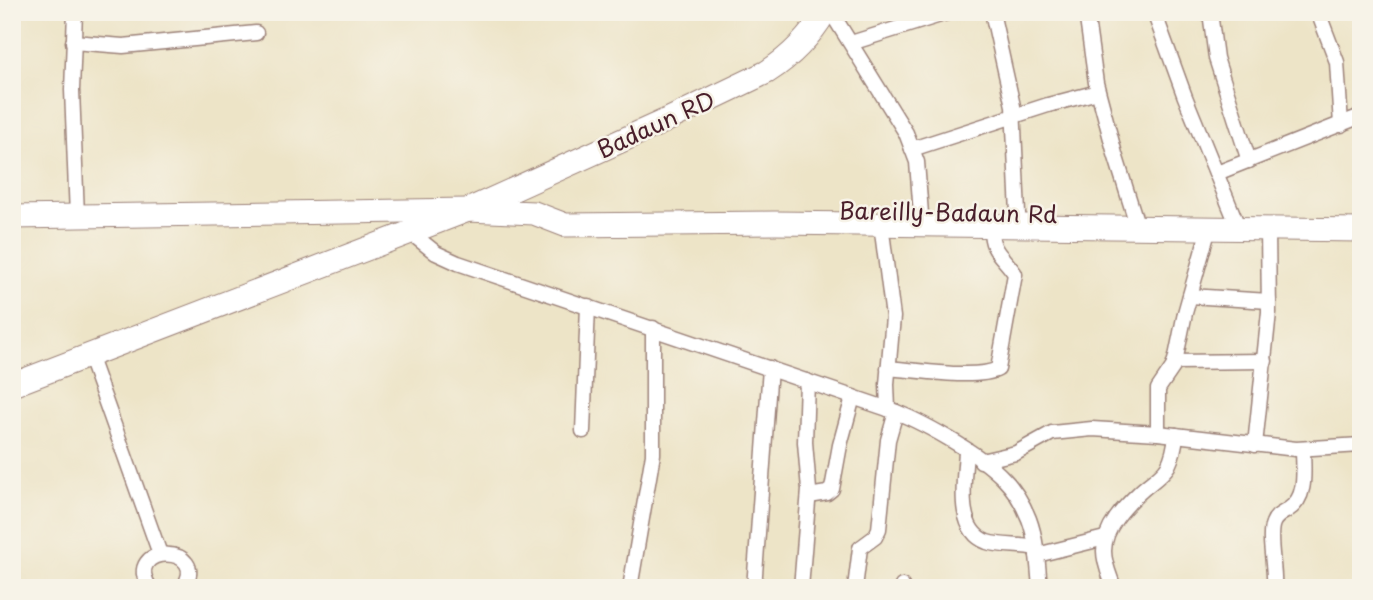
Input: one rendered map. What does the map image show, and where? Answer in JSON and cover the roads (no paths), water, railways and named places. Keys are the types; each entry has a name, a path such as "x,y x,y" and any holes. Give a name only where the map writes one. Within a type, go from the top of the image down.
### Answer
{"main road":[{"name":"Badaun RD","path":"12,386 411,233 642,132 783,62 806,40 825,12"},
{"path":"12,218 468,210 534,213 565,225 881,224 1209,229 1237,223 1268,229 1361,230"},
{"name":"Bareilly-Badaun Rd","path":"534,213 765,210 1018,214 1237,223 1361,218"}],"street":[{"path":"75,12 72,116 77,216"},
{"path":"831,12 896,115 912,149 918,172 922,214"},
{"path":"851,43 950,12"},
{"path":"992,12 1011,90 1018,214"},
{"path":"1086,12 1098,92 1135,218"},
{"path":"1154,12 1185,97 1237,223"},
{"path":"1210,12 1216,58 1249,161"},
{"path":"1318,12 1339,71 1341,125"},
{"path":"73,43 123,46 256,33"},
{"path":"912,149 1063,100 1098,92"},
{"path":"1217,173 1361,116"},
{"path":"855,588 860,548 875,537 878,529 892,410 888,368 893,317 881,224"},
{"path":"888,368 969,374 984,374 998,369 1015,274 998,256 992,245 991,225"},
{"path":"1158,433 1158,389 1175,362 1209,229"},
{"path":"1255,444 1269,301 1268,229"},
{"path":"411,233 444,258 892,410 966,451 1002,478 1018,498 1030,520 1040,588"},
{"path":"1190,296 1269,301"},
{"path":"583,430 588,306"},
{"path":"630,588 653,454 653,328"},
{"path":"89,355 160,554"},
{"path":"1175,362 1265,361"},
{"path":"754,588 770,368"},
{"path":"801,588 809,496 805,442 807,381"},
{"path":"809,496 827,493 832,489 853,397"},
{"path":"981,461 1016,453 1052,433 1092,429 1158,433 1303,449 1361,445"},
{"path":"1114,588 1105,560 1105,538 1113,523 1168,466 1177,435"},
{"path":"1274,588 1276,576 1272,528 1277,515 1297,503 1301,494 1303,449"},
{"path":"966,451 965,506 969,526 974,534 992,543 1017,544 1036,552 1105,538"},
{"path":"150,588 145,575 146,568 149,561 160,554 175,554 185,564 188,577 183,588"}]}
